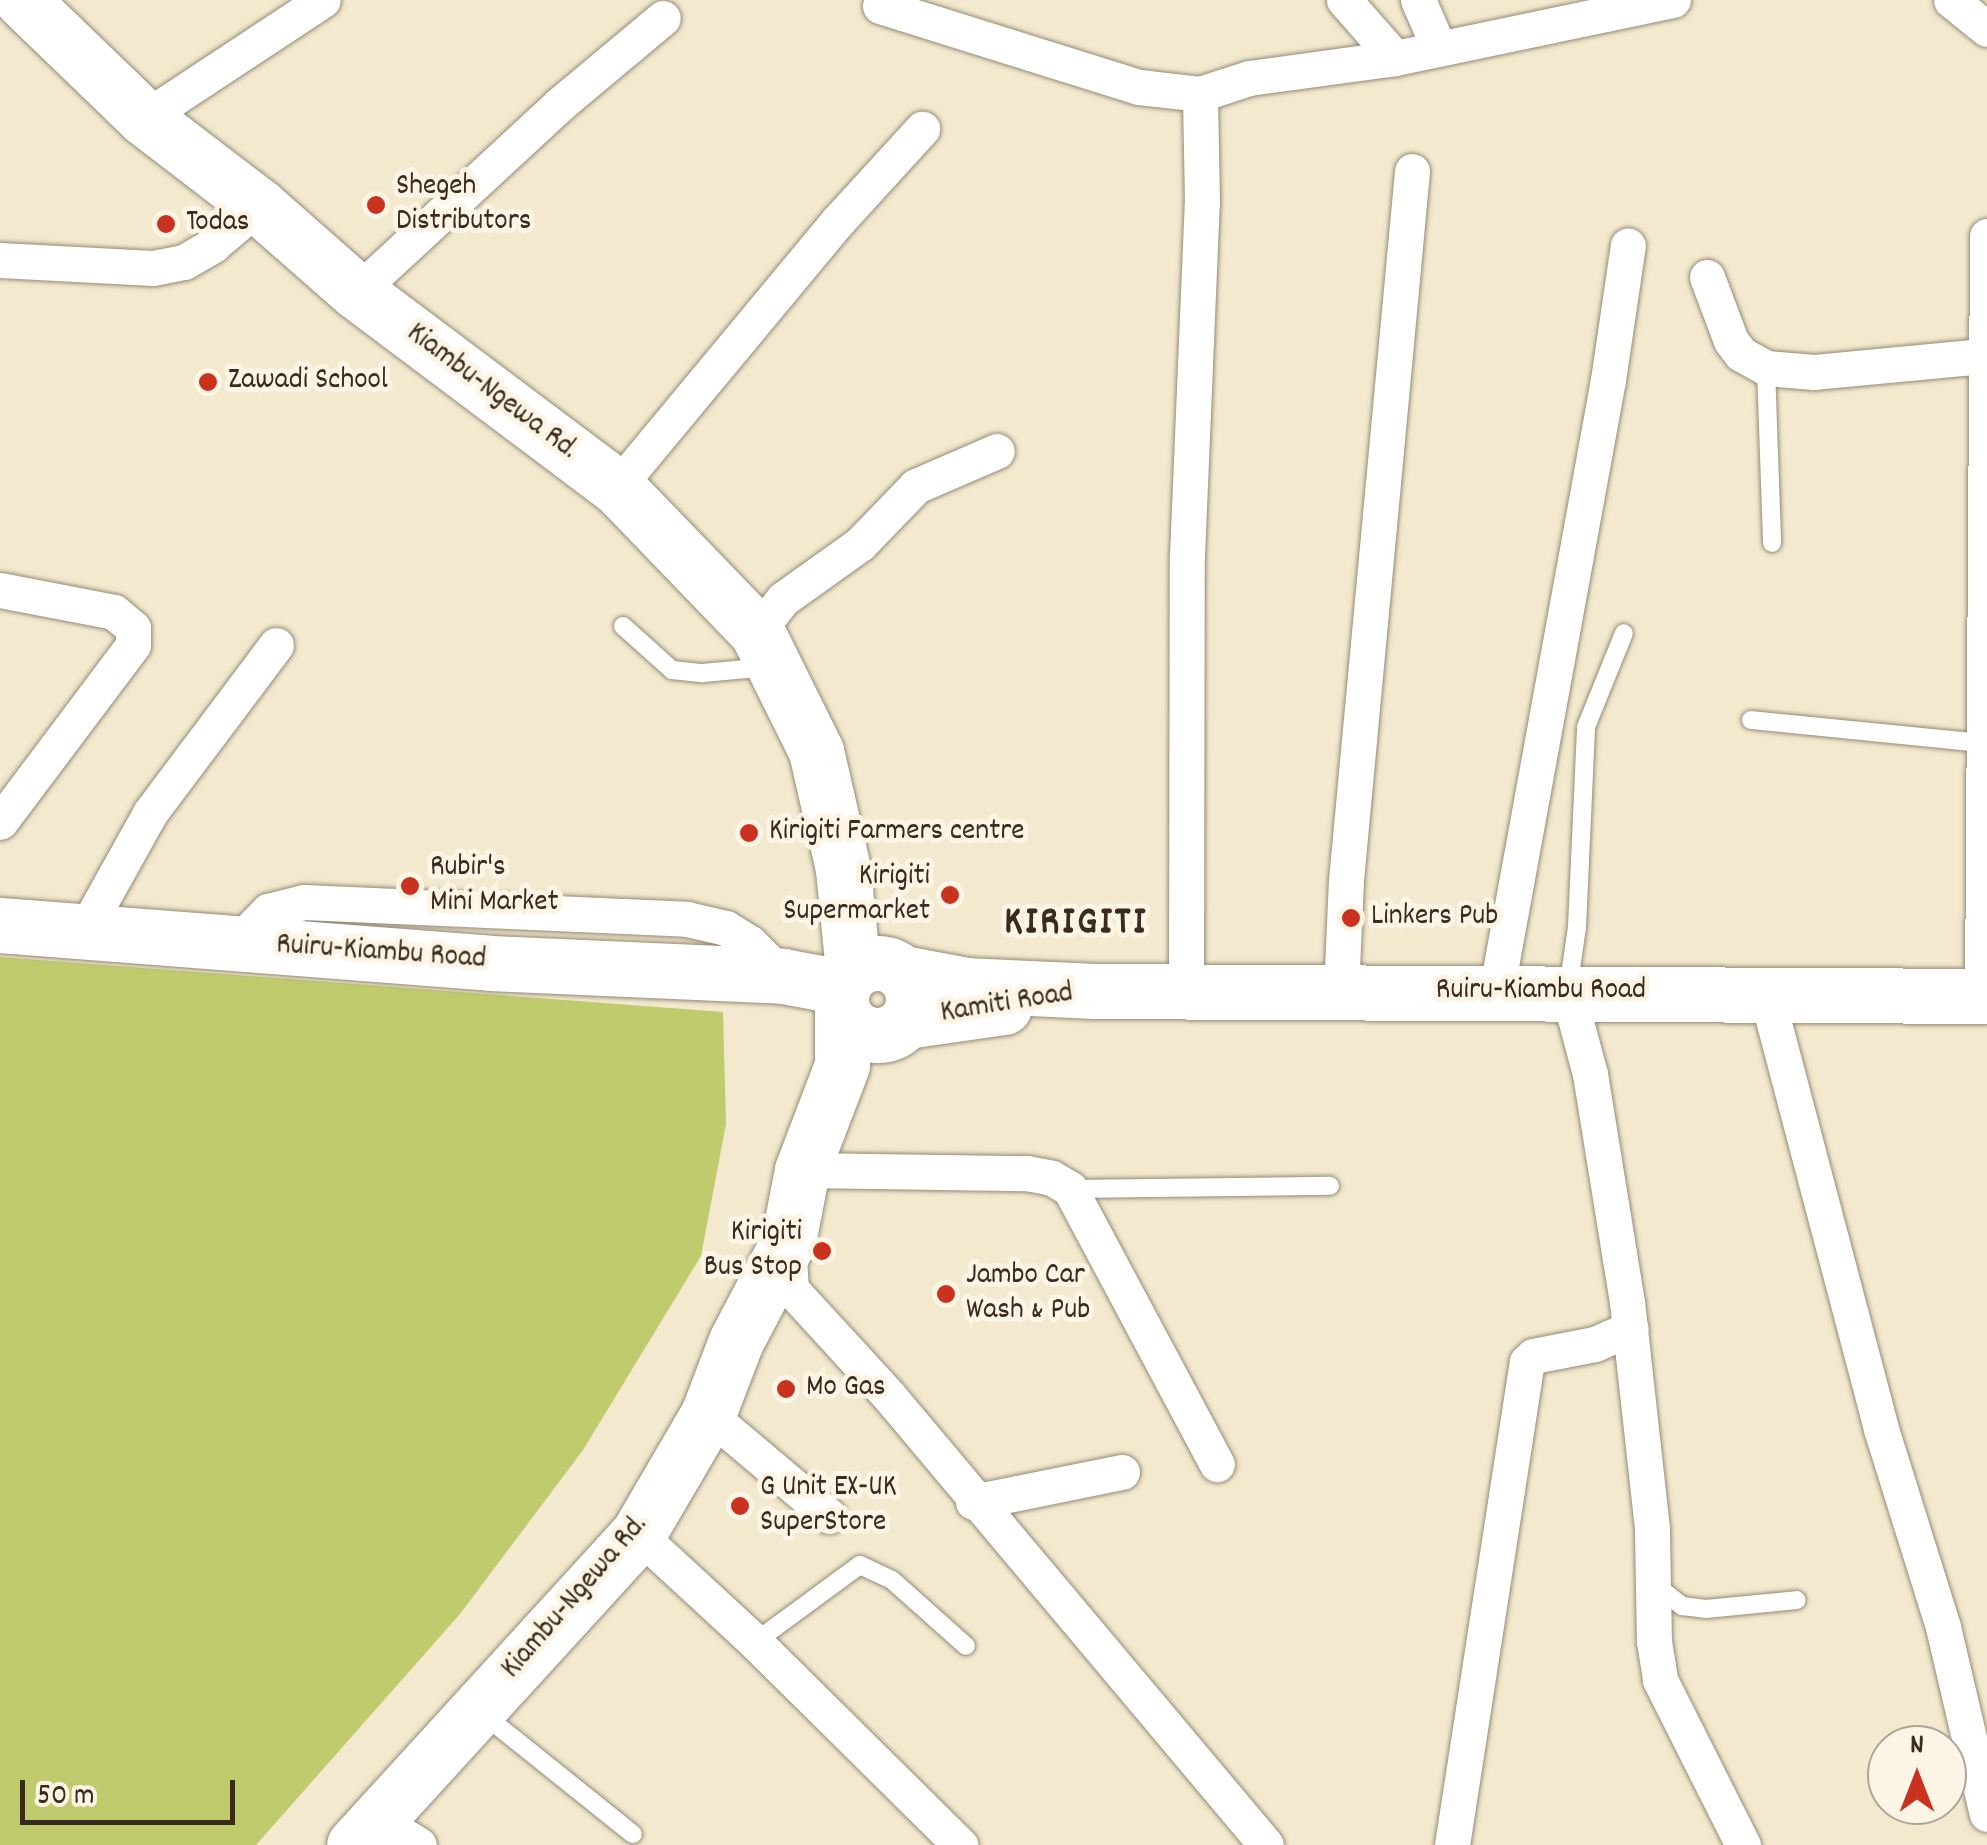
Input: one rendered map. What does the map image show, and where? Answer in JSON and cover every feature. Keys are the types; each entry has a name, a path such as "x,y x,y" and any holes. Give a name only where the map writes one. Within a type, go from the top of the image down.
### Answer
{"main road":[{"name":"Kiambu-Ngewa Rd.","path":"22,0 144,118 260,206 357,292 617,486 765,649 816,751 875,994"},
{"name":"Ruiru-Kiambu Road","path":"0,925 86,928 490,963 773,975 875,994"},
{"name":"Kamiti Road","path":"875,994 967,985 1095,991"},
{"name":"Ruiru-Kiambu Road","path":"1095,991 1985,996"},
{"path":"806,1160 842,1065 875,994"},
{"name":"Kiambu-Ngewa Rd.","path":"384,1837 479,1711 638,1534 708,1414 736,1342 788,1242 806,1160"}],"street":[{"path":"144,118 323,0"},
{"path":"1344,0 1395,58"},
{"path":"1418,0 1438,46"},
{"path":"880,6 1138,87 1200,94 1249,78 1395,58 1631,5 1674,0"},
{"path":"1951,0 1987,29"},
{"path":"357,292 560,104 663,18"},
{"path":"1186,990 1187,556 1202,202 1200,94"},
{"path":"617,486 826,236 922,129"},
{"path":"1340,990 1346,880 1412,170"},
{"path":"0,260 152,268 184,262 213,245 260,206"},
{"path":"1985,996 1987,236"},
{"path":"1496,993 1608,380 1628,245"},
{"path":"1707,277 1731,342 1741,354 1766,368 1814,372 1984,356"},
{"path":"765,649 783,598 860,544 916,486 997,452"},
{"path":"0,590 114,612 134,628 134,645 0,822"},
{"path":"86,928 166,788 276,646"},
{"path":"237,943 268,911 285,904 687,919 726,928 750,943 773,975"},
{"path":"453,910 490,963"},
{"path":"1568,992 1590,1074 1631,1328 1660,1680 1743,1845"},
{"path":"1766,993 1880,1429 1942,1626 1987,1814"},
{"path":"806,1160 1027,1173 1052,1178 1070,1189 1217,1464"},
{"path":"788,1242 792,1289 889,1396 973,1502 1266,1845"},
{"path":"1452,1845 1527,1362 1534,1356 1594,1344 1631,1328"},
{"path":"708,1414 829,1516"},
{"path":"973,1502 1122,1472"},
{"path":"638,1534 755,1642 960,1845"}],"lane":[{"path":"1766,368 1772,542"},
{"path":"623,626 672,670 733,672 765,649"},
{"path":"1568,992 1577,927 1586,726 1624,633"},
{"path":"1751,720 1983,743"},
{"path":"1070,1189 1330,1186"},
{"path":"755,1642 860,1565 892,1580 966,1646"},
{"path":"1654,1584 1682,1606 1706,1610 1797,1600"},
{"path":"479,1711 633,1834"}],"green space":[{"path":"0,957 723,1012 726,1124 701,1256 583,1450 460,1614 256,1845 0,1845"}],"place":[{"name":"Shegeh Distributors","path":"376,205"},
{"name":"Todas","path":"166,224"},
{"name":"Zawadi School","path":"208,382"},
{"name":"Kirigiti Farmers centre","path":"749,833"},
{"name":"Rubir's Mini Market","path":"410,886"},
{"name":"Kirigiti Supermarket","path":"950,895"},
{"name":"Linkers Pub","path":"1351,918"},
{"name":"Kirigiti Bus Stop","path":"822,1251"},
{"name":"Jambo Car Wash & Pub","path":"946,1294"},
{"name":"Mo Gas","path":"786,1389"},
{"name":"G Unit EX-UK SuperStore","path":"740,1506"}],"district":[{"name":"KIRIGITI","path":"1076,925"}]}
